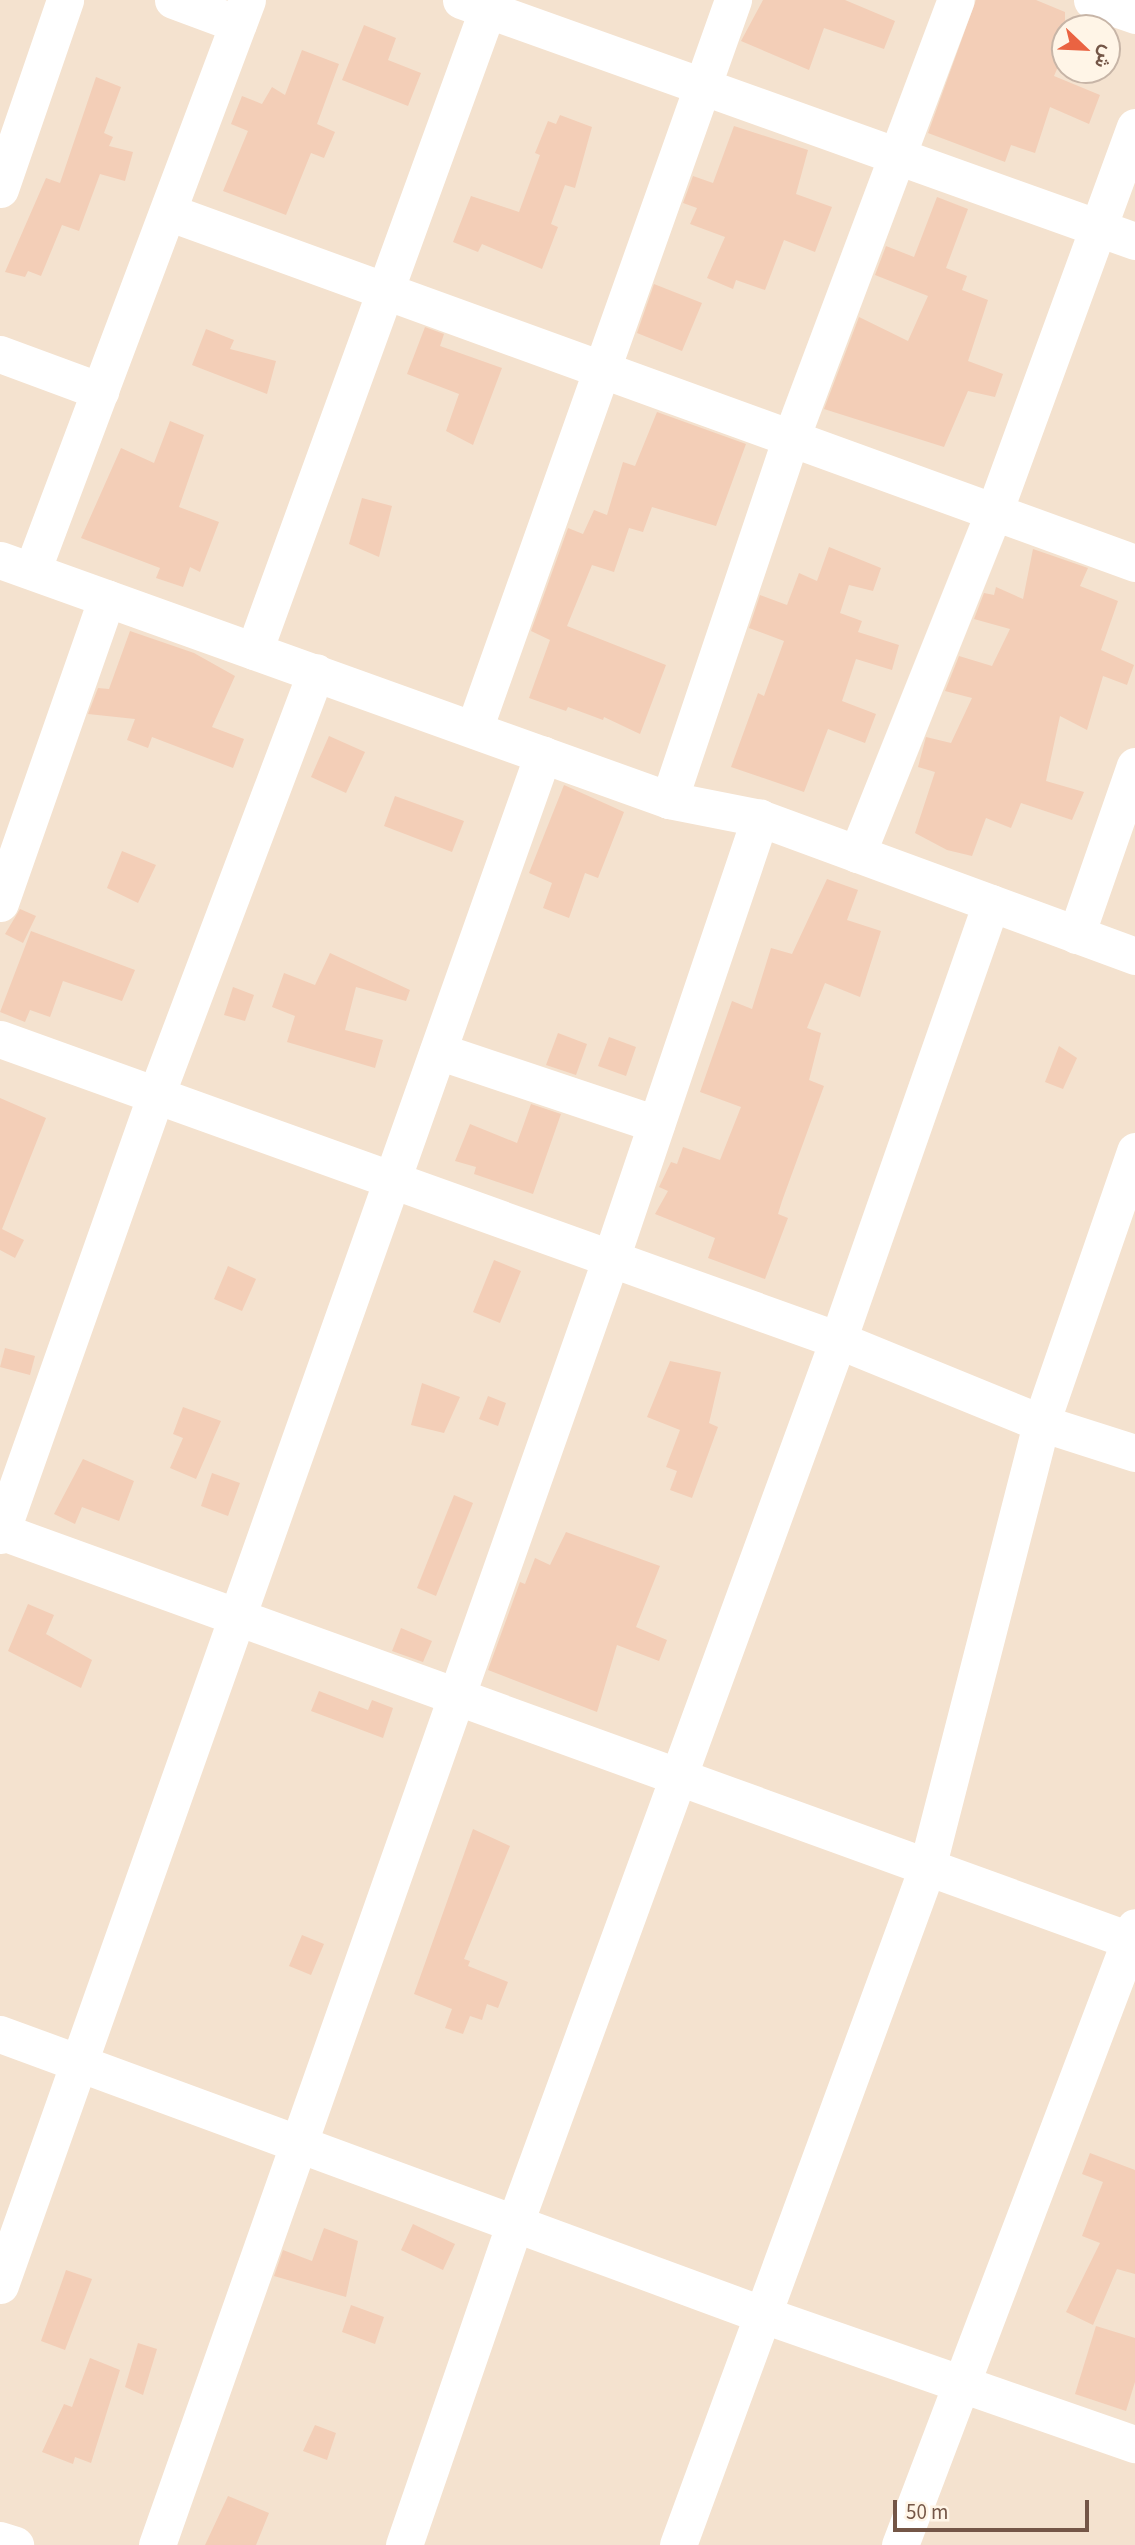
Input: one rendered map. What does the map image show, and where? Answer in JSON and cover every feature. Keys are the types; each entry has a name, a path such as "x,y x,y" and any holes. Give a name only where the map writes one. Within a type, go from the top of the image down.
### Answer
{"street":[{"path":"0,189 14,103 65,0"},
{"path":"173,0 243,12 100,391 16,566 669,800 760,818 1135,956"},
{"path":"474,729 733,0"},
{"path":"669,800 791,438 956,0"},
{"path":"1092,0 1135,15"},
{"path":"254,651 386,291 480,3 702,86 1135,241"},
{"path":"857,853 994,512 1135,127"},
{"path":"168,212 1135,563"},
{"path":"0,354 100,391"},
{"path":"0,903 107,598"},
{"path":"316,672 156,1095 0,1533 455,1693 679,1779 927,1868 1133,1936 900,2545"},
{"path":"0,2285 82,2064 237,1617 543,754"},
{"path":"1076,935 1135,766"},
{"path":"158,2545 455,1693 611,1258 760,818"},
{"path":"404,2545 516,2220 838,1340 992,903"},
{"path":"0,1039 838,1340 1041,1423 1135,1453"},
{"path":"438,1051 656,1124"},
{"path":"678,2545 927,1868 1041,1423 1135,1151"},
{"path":"0,2034 516,2220 761,2314 963,2381 1135,2444"},
{"path":"0,2540 15,2545"}],"shaded area":[{"path":"0,0 1135,0 1135,2545 0,2545"}],"building":[{"path":"763,0 845,0 895,21 884,49 824,28 809,70 741,41"},
{"path":"976,0 1036,0 1065,12 1051,14 1051,84 1073,84 1100,95 1089,124 1050,107 1035,153 1011,145 1005,162 928,133"},
{"path":"364,25 396,38 388,60 421,73 408,106 342,80"},
{"path":"302,50 339,64 317,124 335,132 324,158 311,153 286,215 223,191 248,131 231,124 242,96 262,104 272,87 285,95"},
{"path":"96,77 121,87 104,133 113,137 109,146 133,152 125,181 100,174 79,231 62,225 41,276 28,271 25,277 5,272 46,178 60,183"},
{"path":"560,115 592,127 575,188 565,185 551,224 558,227 542,269 482,244 478,252 453,242 471,196 519,212 540,155 535,153 548,121 556,124"},
{"path":"734,126 808,150 796,194 832,207 815,252 784,240 765,290 736,280 733,289 707,278 725,237 690,224 697,208 683,203 693,176 713,183"},
{"path":"937,197 968,209 946,268 967,276 962,290 988,300 968,361 1003,374 995,397 968,391 944,447 824,409 859,317 908,341 928,296 875,275 886,246 914,257"},
{"path":"654,284 702,303 682,351 637,333"},
{"path":"425,327 444,334 440,346 502,368 473,445 446,431 459,394 407,374"},
{"path":"206,329 234,340 230,349 276,361 267,394 192,365"},
{"path":"657,412 746,444 716,526 652,507 643,532 629,528 614,572 592,565 567,626 666,665 640,734 604,717 603,720 568,707 566,711 529,698 550,640 531,631 568,528 583,534 594,510 607,515 623,462 635,466"},
{"path":"170,421 204,435 179,507 219,522 200,572 190,567 183,587 156,578 160,568 81,538 121,448 154,463"},
{"path":"362,498 392,506 379,557 349,544"},
{"path":"829,547 881,568 873,591 849,585 840,613 862,621 858,632 899,645 892,670 856,659 842,701 876,714 865,743 828,729 804,792 731,767 758,693 764,696 784,641 749,628 760,595 787,605 799,573 817,581"},
{"path":"1033,549 1088,568 1080,586 1118,601 1101,650 1134,665 1127,685 1103,676 1087,730 1060,716 1046,781 1084,792 1072,820 1021,803 1011,828 986,818 972,856 947,850 915,833 935,772 918,767 926,737 951,743 972,698 945,691 959,656 992,666 1010,629 974,619 984,593 994,595 996,587 1023,599"},
{"path":"130,631 194,653 235,676 212,727 244,739 233,768 152,737 148,748 127,740 135,719 88,714 98,688 109,689"},
{"path":"329,736 365,752 346,793 311,777"},
{"path":"564,785 624,812 598,878 585,873 569,918 543,908 552,883 529,873"},
{"path":"395,796 464,821 452,852 384,826"},
{"path":"122,851 156,865 138,903 107,888"},
{"path":"827,879 858,890 847,920 881,931 860,997 825,983 807,1028 821,1033 809,1080 824,1086 778,1214 788,1218 765,1279 708,1258 715,1238 655,1214 668,1191 659,1187 671,1162 677,1164 683,1147 720,1160 741,1107 700,1092 732,1001 752,1009 771,948 792,954"},
{"path":"20,909 36,916 23,943 5,934"},
{"path":"31,931 135,970 122,1001 63,981 50,1017 30,1010 25,1022 0,1012"},
{"path":"330,953 410,990 406,1001 356,987 345,1030 383,1040 375,1068 287,1042 295,1016 272,1007 284,973 315,985"},
{"path":"233,987 254,995 245,1021 224,1015"},
{"path":"558,1033 587,1044 576,1075 546,1065"},
{"path":"609,1037 636,1047 626,1076 598,1066"},
{"path":"1059,1046 1077,1058 1063,1089 1045,1082"},
{"path":"0,1098 46,1118 2,1229 24,1240 15,1258 0,1250"},
{"path":"531,1104 561,1114 533,1194 474,1174 476,1167 455,1161 470,1124 517,1143"},
{"path":"494,1260 521,1271 500,1323 473,1312"},
{"path":"228,1266 256,1279 242,1311 214,1299"},
{"path":"5,1348 35,1356 30,1375 0,1367"},
{"path":"670,1361 721,1372 709,1423 718,1427 692,1498 670,1490 677,1471 666,1467 680,1430 647,1417"},
{"path":"422,1383 460,1397 444,1433 411,1425"},
{"path":"488,1396 506,1403 498,1426 479,1419"},
{"path":"183,1407 221,1421 196,1479 170,1468 183,1438 173,1434"},
{"path":"83,1459 134,1481 119,1521 82,1507 75,1524 54,1514"},
{"path":"212,1473 240,1483 228,1516 201,1506"},
{"path":"454,1495 473,1503 436,1596 417,1588"},
{"path":"566,1532 660,1566 636,1627 667,1640 659,1661 617,1645 597,1712 488,1670 520,1582 525,1584 535,1558 550,1565"},
{"path":"28,1604 54,1615 46,1634 92,1660 81,1688 8,1651"},
{"path":"401,1628 432,1641 423,1662 392,1651"},
{"path":"319,1691 368,1710 372,1700 393,1708 383,1738 311,1711"},
{"path":"473,1829 510,1846 464,1959 470,1961 468,1966 508,1982 498,2008 487,2004 482,2020 470,2016 463,2034 445,2028 452,2009 414,1994"},
{"path":"302,1935 324,1944 311,1975 289,1966"},
{"path":"1090,2153 1135,2170 1135,2274 1117,2269 1093,2325 1066,2312 1100,2243 1082,2236 1103,2182 1082,2174"},
{"path":"413,2224 455,2244 443,2270 401,2250"},
{"path":"324,2228 358,2241 346,2297 274,2276 283,2250 312,2261"},
{"path":"66,2270 92,2279 65,2350 41,2341"},
{"path":"351,2305 384,2317 375,2344 342,2332"},
{"path":"1096,2326 1135,2338 1135,2382 1126,2411 1075,2394"},
{"path":"138,2343 157,2349 143,2395 125,2387"},
{"path":"90,2358 120,2370 91,2463 75,2457 73,2464 42,2452 64,2404 72,2407"},
{"path":"315,2425 336,2433 327,2460 303,2451"},
{"path":"228,2496 269,2513 256,2545 205,2545"}]}
